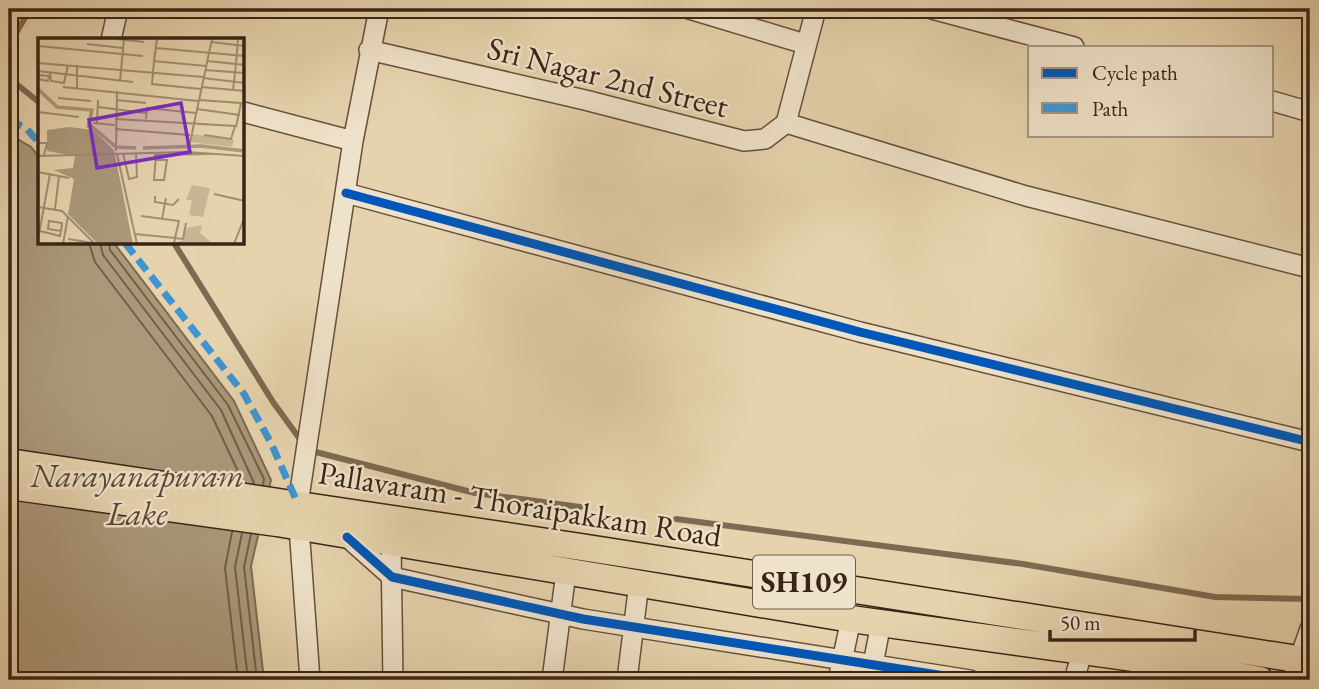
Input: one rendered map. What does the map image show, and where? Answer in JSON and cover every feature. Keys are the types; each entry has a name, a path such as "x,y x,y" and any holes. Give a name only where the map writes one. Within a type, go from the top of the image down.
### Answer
{"main road":[{"name":"Pallavaram - Thoraipakkam Road","path":"9,463 299,516 1301,667"},
{"name":"Pallavaram - Thoraipakkam Road","path":"9,486 299,516 347,537 391,545 851,619 1260,680"}],"street":[{"path":"111,38 118,9"},
{"path":"310,680 299,516 304,456 353,141 379,9"},
{"path":"689,9 806,44"},
{"path":"816,9 786,123 1026,196 1310,268"},
{"path":"932,9 1070,46"},
{"name":"Sri Nagar 2nd Street","path":"369,50 585,100 744,141 765,139 786,123"},
{"path":"1274,102 1310,112"},
{"path":"245,113 353,141"},
{"path":"346,193 860,332 1310,442"},
{"path":"347,537 392,577 633,627 843,658 872,672 970,680"},
{"path":"391,545 393,680"},
{"path":"552,680 566,572"},
{"path":"627,680 639,583"},
{"path":"838,680 851,619"},
{"path":"872,672 881,623"},
{"path":"1301,667 1310,629"},
{"path":"1074,680 1082,653"}],"water":[{"name":"Narayanapuram Lake","path":"9,134 31,147 38,156 38,245 116,245 234,401 271,480 251,566 264,680 9,680"}],"waterway":[{"path":"9,45 30,9"},
{"path":"9,78 38,101"},
{"path":"175,245 273,402 302,442"},
{"path":"308,450 475,493 580,507"},
{"path":"676,519 1023,564 1215,597 1310,599"}],"marked path":[{"path":"9,120 26,128 38,142"},
{"path":"127,245 244,394 271,443 298,504"}],"cycle path":[{"path":"346,193 860,332 1310,442"},
{"path":"347,537 392,577 583,619 970,680"}]}
